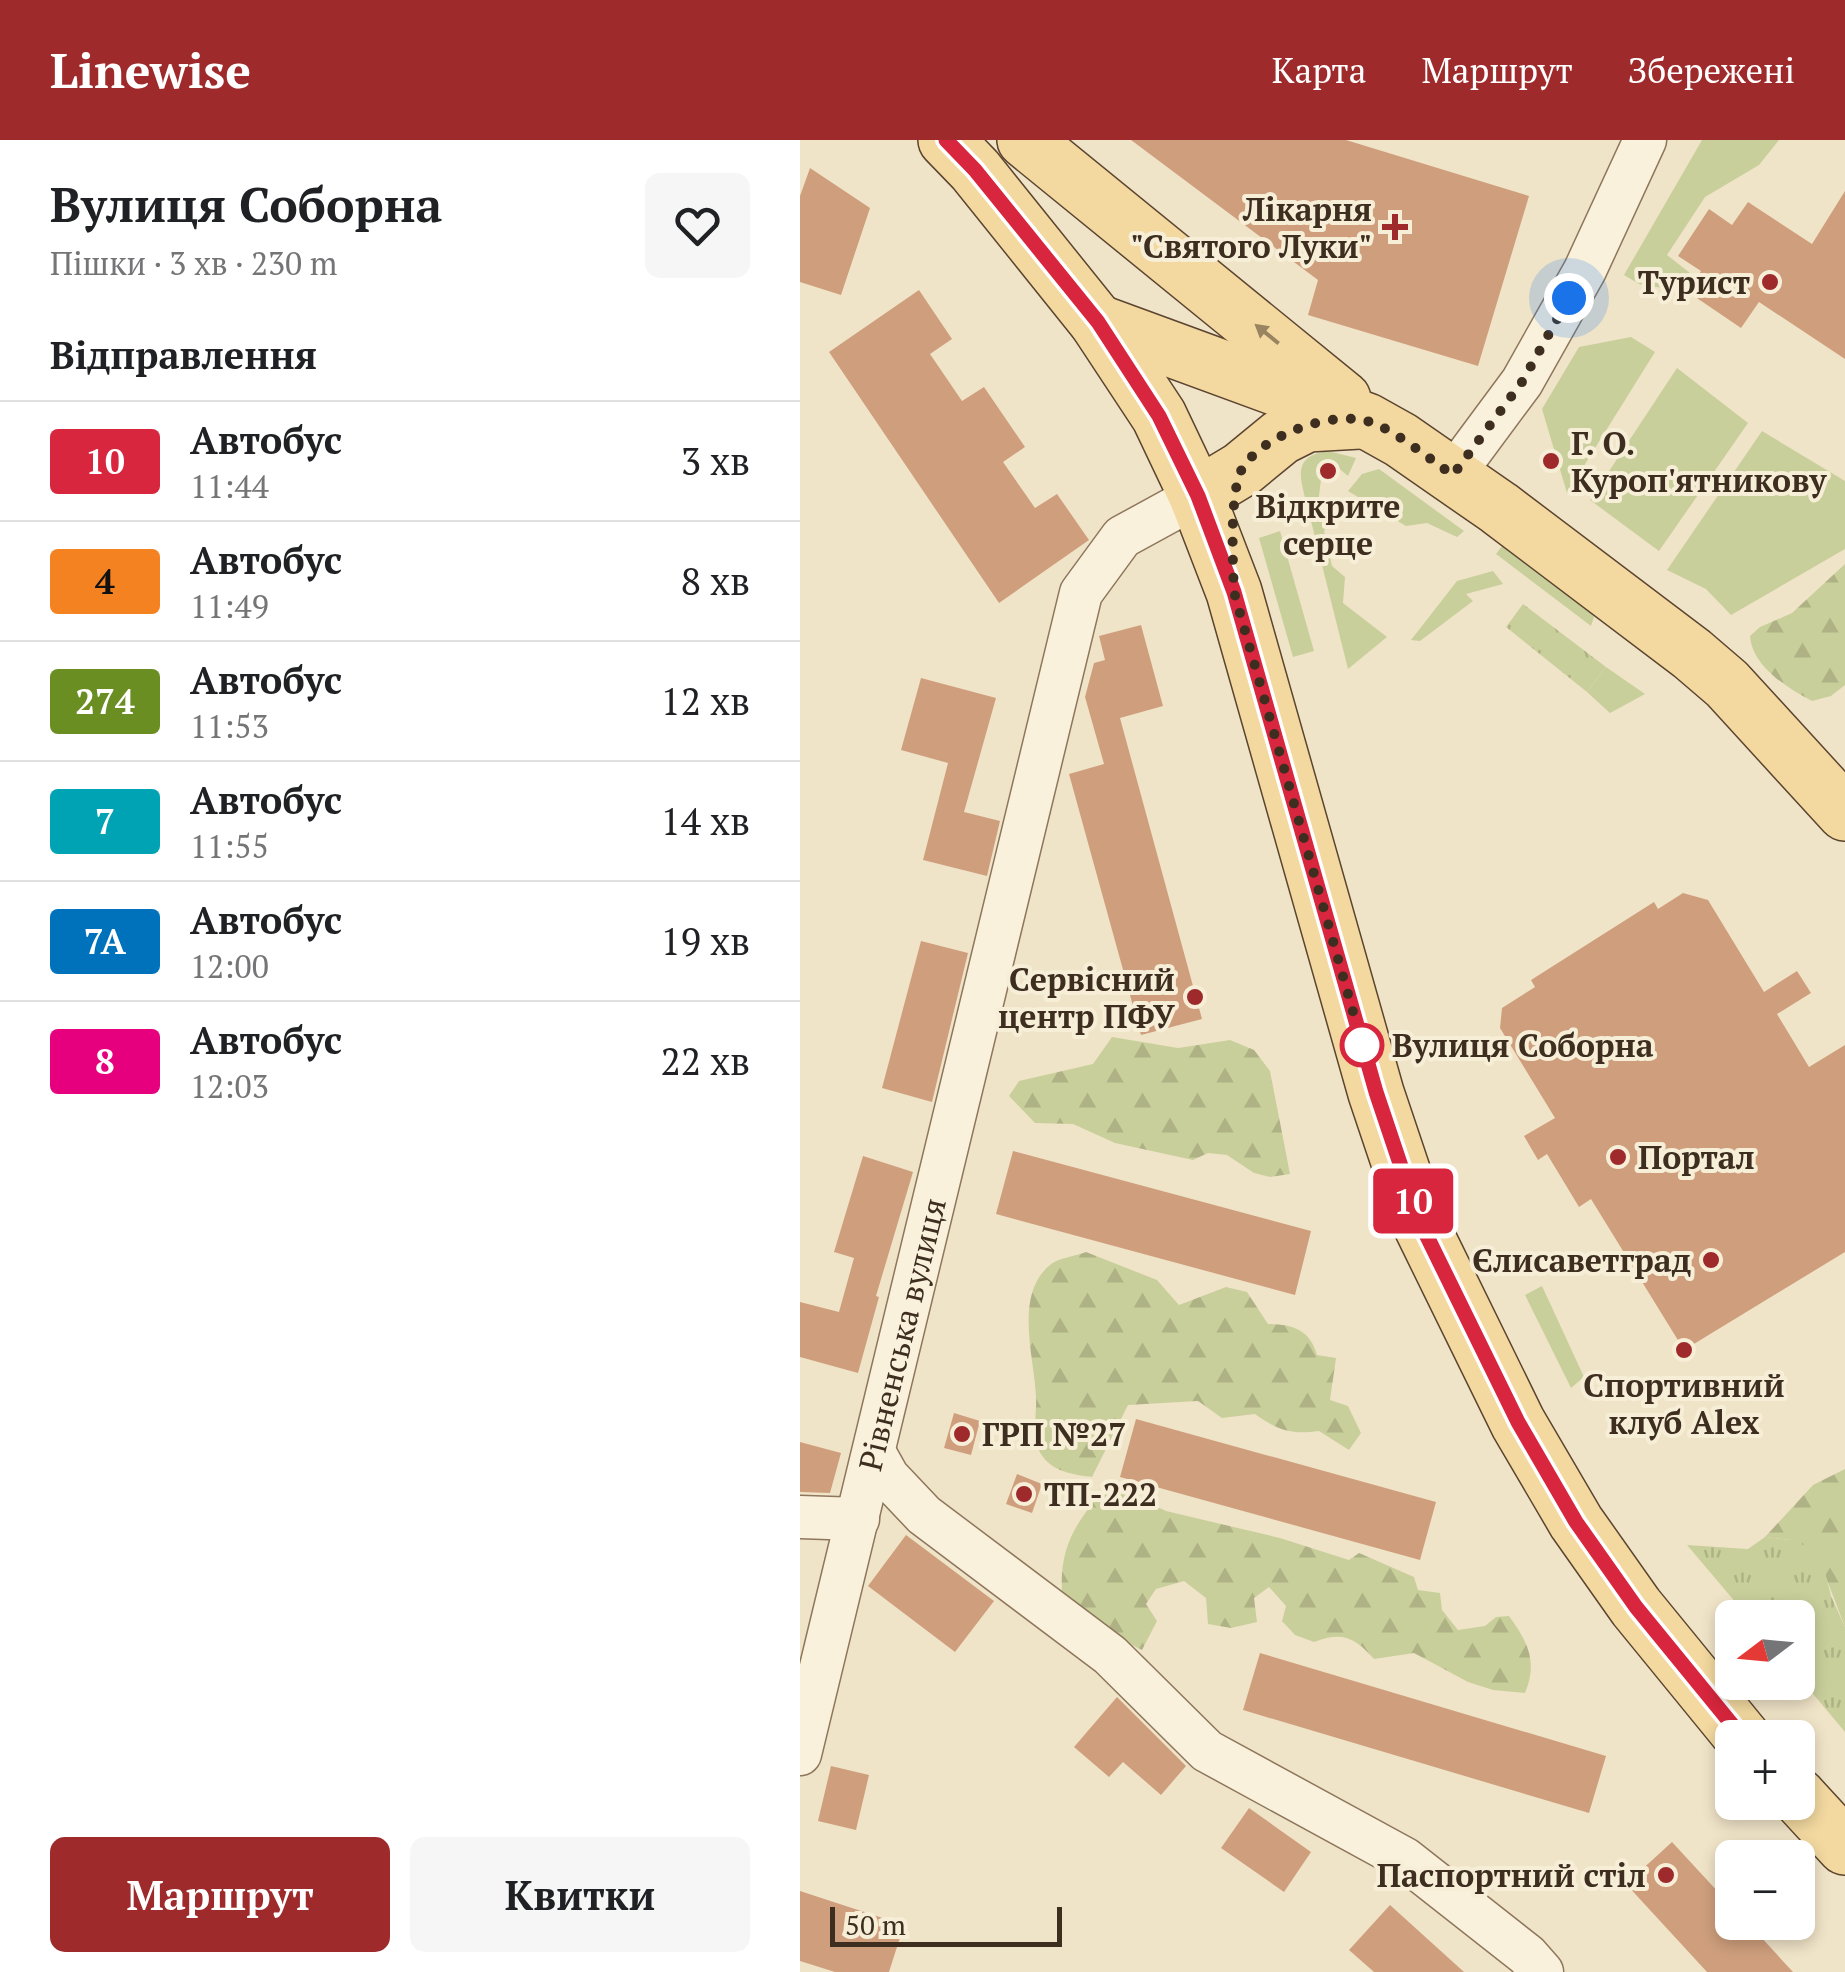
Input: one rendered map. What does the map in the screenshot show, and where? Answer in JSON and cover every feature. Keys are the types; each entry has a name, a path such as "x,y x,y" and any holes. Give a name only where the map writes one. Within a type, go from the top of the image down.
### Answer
{"main road":[{"path":"946,140 975,170 1098,322 1159,416 1220,483 1232,526 1234,592 1376,1092 1419,1220 1518,1422 1576,1522 1636,1607 1728,1720"},
{"path":"1025,140 1320,377 1367,421 1453,475 1704,664 1845,813"},
{"path":"1098,322 1367,421"},
{"path":"1220,483 1281,436 1307,424 1367,421"},
{"path":"1815,1814 1845,1847"}],"street":[{"path":"1453,475 1522,382 1585,270 1645,140"},
{"name":"Рівненська вулиця","path":"1220,483 1122,537 1081,593 874,1452 888,1477 924,1515 1110,1655 1207,1751 1405,1858 1527,1955 1542,1972"},
{"path":"800,1754 874,1452"},
{"path":"800,1518 858,1519"}],"green space":[{"path":"1702,140 1779,140 1759,165 1705,197 1667,255 1690,273 1680,291 1639,284 1624,275"},
{"path":"1631,337 1655,352 1567,493 1542,409 1579,347"},
{"path":"1677,368 1748,423 1659,551 1590,500"},
{"path":"1762,431 1845,481 1845,549 1731,615 1706,589 1667,570"},
{"path":"1328,451 1356,458 1348,476 1331,462 1323,463 1318,504 1308,508 1301,479 1303,464 1308,458"},
{"path":"1379,469 1464,531 1457,537 1427,523 1406,526 1348,491 1362,474"},
{"path":"1343,506 1324,531 1332,566 1345,577 1343,603 1387,637 1348,669 1311,521"},
{"path":"1280,531 1314,651 1293,657 1259,538"},
{"path":"1505,542 1582,598 1594,617 1591,626 1496,554"},
{"path":"1845,564 1845,685 1831,696 1812,701 1782,683 1764,666 1750,636 1760,627 1792,613"},
{"path":"1493,571 1503,584 1466,594 1473,601 1420,641 1411,640 1457,581"},
{"path":"1523,604 1606,667 1587,692 1506,627"},
{"path":"1606,667 1645,694 1610,713 1587,692"},
{"path":"1112,1037 1178,1048 1230,1040 1254,1050 1270,1071 1290,1174 1270,1177 1254,1173 1227,1155 1208,1153 1193,1160 1115,1143 1073,1124 1035,1123 1009,1096 1019,1081 1093,1064"},
{"path":"1086,1252 1157,1280 1179,1305 1226,1287 1247,1292 1268,1324 1299,1330 1310,1340 1317,1355 1336,1358 1330,1400 1348,1406 1361,1433 1349,1450 1319,1431 1285,1430 1255,1414 1222,1418 1198,1401 1128,1405 1092,1477 1053,1466 1043,1457 1035,1436 1029,1310 1039,1278 1050,1265"},
{"path":"1542,1286 1584,1377 1571,1388 1525,1295"},
{"path":"1845,1469 1845,1627 1825,1575 1790,1540 1765,1537 1813,1485"},
{"path":"1109,1484 1166,1511 1280,1538 1349,1560 1359,1553 1414,1577 1418,1590 1440,1593 1442,1610 1458,1630 1485,1626 1496,1617 1509,1616 1531,1662 1525,1693 1493,1690 1468,1682 1414,1653 1374,1659 1347,1638 1314,1642 1295,1635 1282,1621 1286,1606 1269,1587 1254,1598 1257,1622 1231,1628 1208,1624 1206,1598 1184,1581 1156,1589 1146,1604 1157,1621 1142,1650 1096,1627 1062,1594 1062,1576 1072,1534"},
{"path":"1765,1537 1790,1540 1820,1551 1831,1596 1845,1627 1845,1732 1815,1696 1815,1600 1734,1600 1687,1545 1748,1549"}],"building":[{"name":"Лікарня \"Святого Луки\"","path":"1131,140 1346,140 1529,196 1478,366 1308,315 1318,280"},
{"path":"810,168 870,208 841,295 800,282 800,196"},
{"name":"Турист","path":"1845,191 1845,359 1759,302 1741,328 1688,292 1701,271 1678,256 1709,209 1732,225 1748,202 1812,244"},
{"path":"919,290 952,339 930,354 962,401 984,387 1025,447 1003,462 1035,508 1057,494 1089,540 999,603 829,352"},
{"path":"1141,625 1163,706 1120,718 1202,1019 1141,1035 1069,774 1104,764 1085,697 1094,663 1105,660 1099,636"},
{"path":"921,678 996,698 964,812 1000,821 987,876 923,860 948,763 901,750"},
{"path":"1683,893 1708,900 1764,992 1797,971 1811,993 1777,1014 1809,1067 1845,1045 1845,1252 1684,1350 1591,1199 1579,1207 1547,1154 1538,1160 1524,1136 1555,1118 1500,1028 1502,1008 1535,987 1531,980 1654,902 1658,909"},
{"path":"921,941 968,953 932,1102 882,1088"},
{"path":"1013,1151 1311,1231 1295,1295 996,1214"},
{"path":"863,1156 913,1172 858,1373 800,1357 800,1302 839,1312 854,1258 834,1252"},
{"name":"ГРП №27","path":"954,1413 980,1421 971,1455 944,1448"},
{"path":"1136,1419 1436,1502 1420,1560 1120,1477"},
{"path":"800,1442 841,1453 830,1493 800,1492"},
{"name":"ТП-222","path":"1017,1474 1042,1484 1032,1513 1006,1504"},
{"path":"906,1535 994,1601 955,1652 868,1586"},
{"path":"1260,1653 1606,1756 1589,1813 1243,1710"},
{"path":"1117,1697 1186,1766 1161,1795 1123,1762 1109,1777 1074,1747"},
{"path":"831,1766 869,1775 856,1830 818,1821"},
{"path":"1249,1808 1311,1852 1284,1892 1221,1848"},
{"path":"1672,1842 1715,1889 1715,1940 1764,1940 1793,1972 1707,1972 1626,1884"},
{"path":"800,1891 904,1925 889,1972 835,1972 800,1961"},
{"path":"1390,1905 1464,1972 1374,1972 1349,1950"}],"bus line":[{"name":"10","path":"946,140 975,170 1098,322 1159,416 1198,496 1234,592 1376,1092 1419,1220 1466,1322 1576,1522 1636,1607 1727,1720"}],"place":[{"name":"Лікарня \"Святого Луки\"","path":"1395,227"},
{"name":"Турист","path":"1770,282"},
{"name":"Г. О. Куроп'ятникову","path":"1551,461"},
{"name":"Відкрите серце","path":"1328,471"},
{"name":"Cервісний центр ПФУ","path":"1195,997"},
{"name":"Вулиця Соборна","path":"1362,1045"},
{"name":"Портал","path":"1618,1157"},
{"name":"Єлисаветград","path":"1711,1260"},
{"name":"Спортивний клуб Alex","path":"1684,1350"},
{"name":"ГРП №27","path":"962,1434"},
{"name":"ТП-222","path":"1024,1494"},
{"name":"Паспортний стіл","path":"1666,1875"}],"route":[{"path":"1362,1045 1365,1054 1234,592 1232,526 1242,470 1281,436 1307,424 1367,421 1453,475 1522,382 1569,298"}]}
